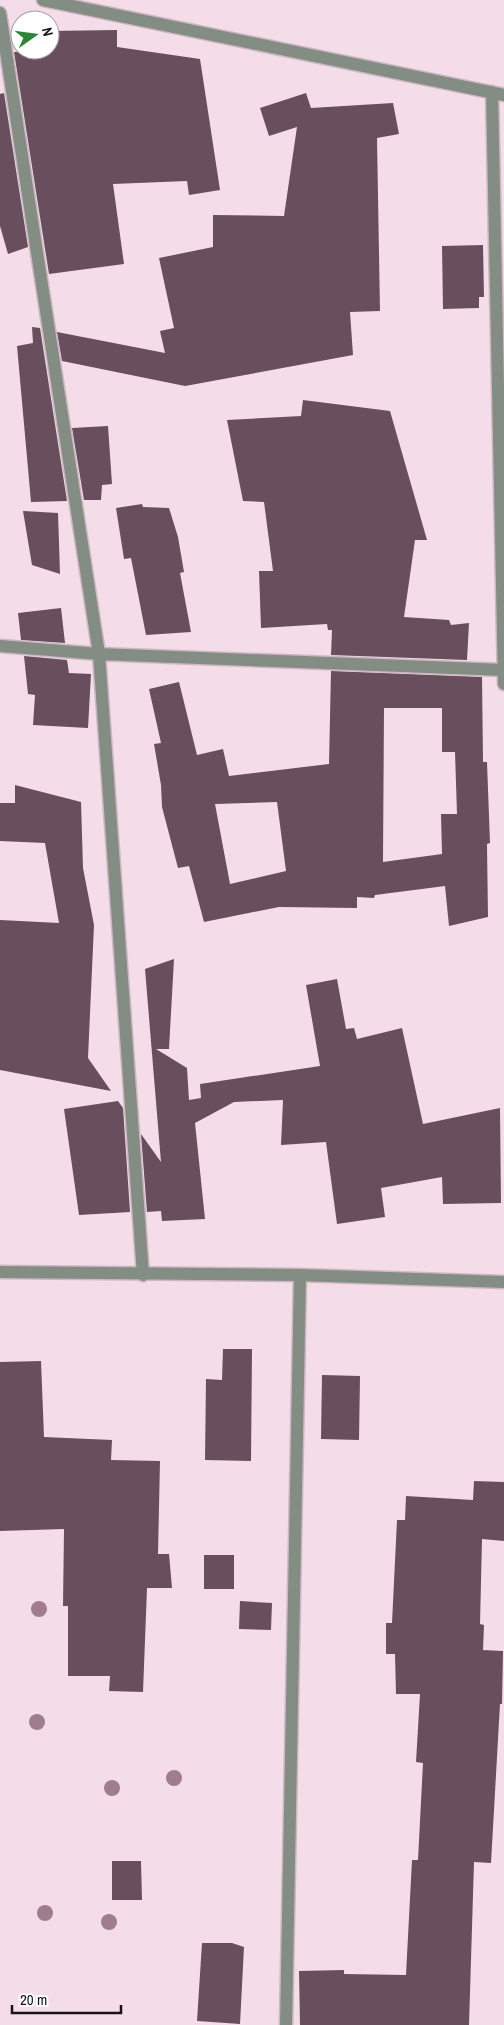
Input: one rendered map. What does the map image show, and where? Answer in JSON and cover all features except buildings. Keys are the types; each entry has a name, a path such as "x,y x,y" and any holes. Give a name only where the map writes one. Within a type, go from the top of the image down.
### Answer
{"street":[{"path":"43,0 498,93 504,684"},
{"path":"0,12 99,654 143,1275"},
{"path":"0,646 99,654 504,670"},
{"path":"0,1272 143,1275 300,1275 504,1282"},
{"path":"286,2025 300,1275"}]}
